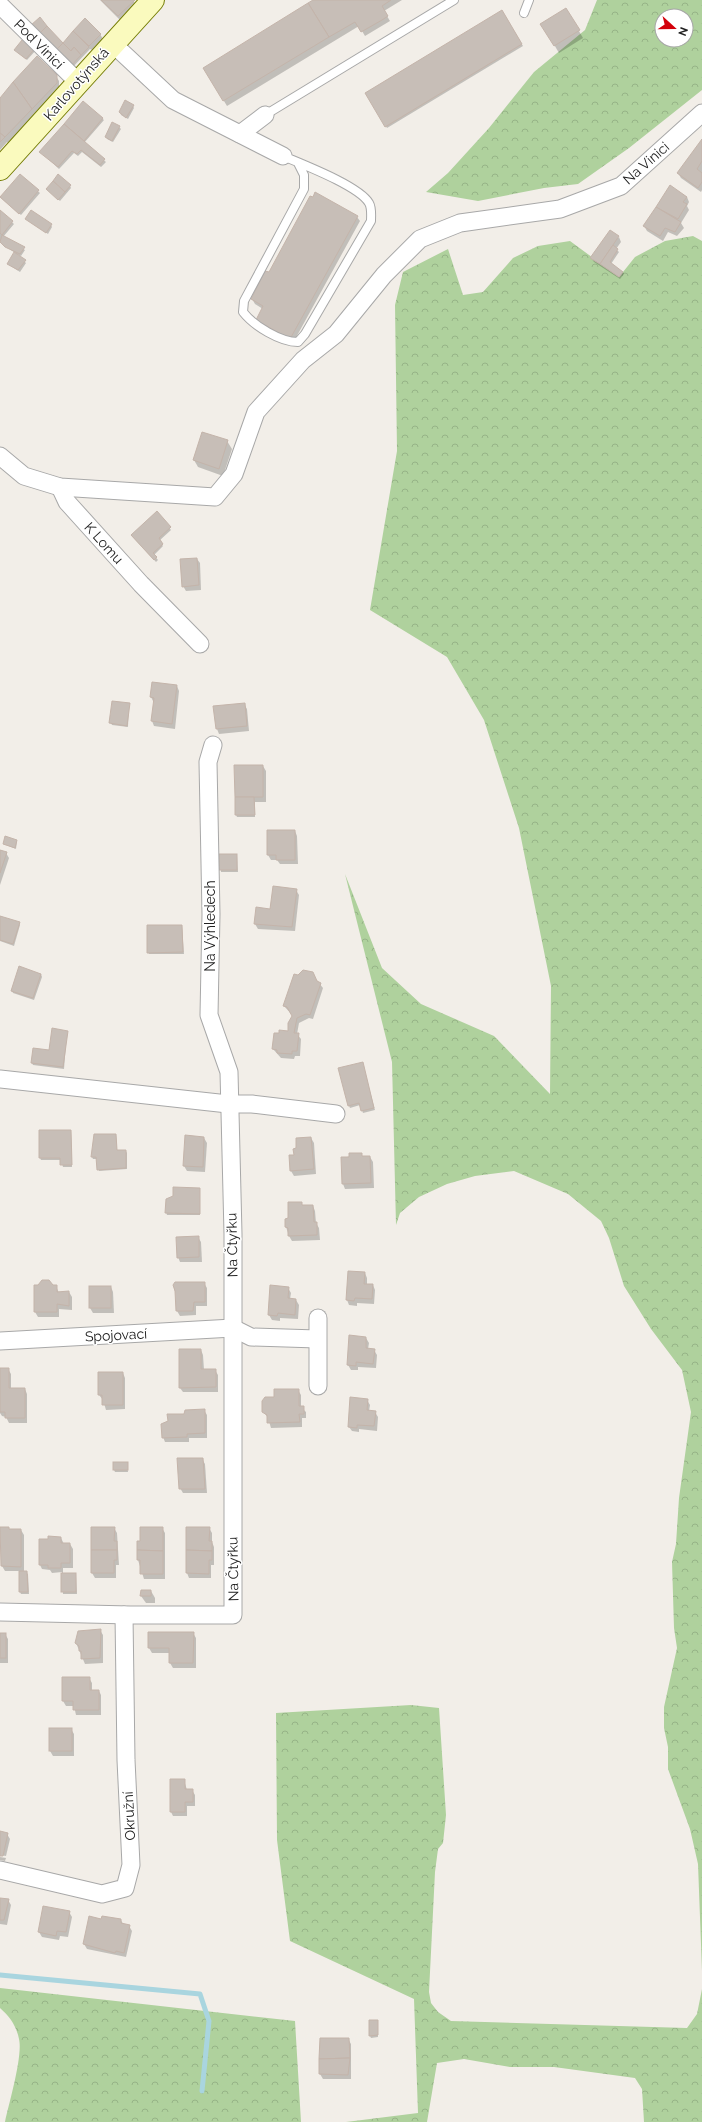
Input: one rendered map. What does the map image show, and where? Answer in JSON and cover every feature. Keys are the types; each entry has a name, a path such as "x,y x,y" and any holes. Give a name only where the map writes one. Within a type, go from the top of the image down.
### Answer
{"main road":[{"name":"Karlovotýnská","path":"0,169 153,0"}],"street":[{"name":"Pod Vinicí","path":"0,5 79,82"},
{"path":"112,44 173,100 291,159"},
{"name":"Na Vinici","path":"60,487 215,497 234,474 256,412 303,360 336,334 384,275 420,239 460,223 560,209 621,186 702,113"},
{"path":"240,134 265,115"},
{"path":"0,456 24,476 60,487"},
{"name":"K Lomu","path":"60,487 67,502 141,584 200,644"},
{"name":"Na Výhledech","path":"213,745 208,762 211,914 209,1015 229,1072 228,1104"},
{"path":"0,1079 228,1104 252,1104 336,1114"},
{"name":"Na Čtyřku","path":"124,1615 234,1615 233,1234 228,1104"},
{"path":"318,1318 318,1386"},
{"path":"233,1328 251,1337 317,1339"},
{"name":"Spojovací","path":"0,1341 233,1328"},
{"path":"0,1612 124,1615"},
{"name":"Okružní","path":"0,1870 102,1894 125,1888 131,1865 126,1760 124,1615"}],"lane":[{"path":"265,115 454,0"},
{"path":"524,14 529,0"},
{"path":"291,159 361,192 370,204 371,221 306,334 298,342 288,342 250,320 243,312 244,301 304,189 304,175 291,159"}],"green space":[{"path":"597,0 702,0 702,90 629,148 578,184 544,188 478,201 426,192 448,173 489,128 534,72 585,30"},
{"path":"693,236 702,241 702,1971 698,1864 690,1829 668,1769 668,1747 664,1728 664,1707 677,1648 674,1628 672,1562 676,1544 679,1498 691,1412 682,1370 651,1329 624,1286 609,1238 601,1221 568,1194 514,1171 475,1176 447,1184 419,1197 400,1213 396,1225 392,1062 345,874 382,968 421,1004 494,1036 550,1094 551,986 519,828 484,720 447,657 370,610 397,451 395,305 403,272 448,249 463,295 483,292 513,258 538,246 570,241 619,277 635,257 665,241"},
{"path":"411,1705 439,1708 446,1815 443,1843 438,1849 435,1872 429,1992 431,2003 438,2012 451,2021 687,2028 697,2014 702,1989 702,2122 644,2122 642,2089 635,2078 554,2067 510,2067 464,2059 437,2063 427,2122 346,2122 418,2113 414,1999 290,1941 277,1840 276,1713"},
{"path":"0,1988 295,2021 301,2122 5,2122 20,2047 18,2034 14,2025 10,2018 0,2008"}],"building":[{"path":"101,0 135,0 118,16"},
{"path":"313,0 391,0 382,6 388,16 382,20 361,32 355,22 329,37 308,3"},
{"path":"308,3 329,37 223,101 203,68"},
{"path":"566,8 580,30 554,46 540,24"},
{"path":"502,10 522,44 385,127 365,93"},
{"path":"40,17 47,26 38,35 30,26"},
{"path":"85,18 101,34 89,46 73,31"},
{"path":"47,26 63,43 54,52 38,35"},
{"path":"73,31 89,47 81,55 74,47 71,51 63,43"},
{"path":"26,35 37,46 26,59 14,50"},
{"path":"63,43 71,51 74,47 81,55 70,67 54,52"},
{"path":"37,56 57,75 57,83 32,109 13,82"},
{"path":"13,82 32,109 5,137 0,133 0,98"},
{"path":"125,100 134,105 126,118 119,112"},
{"path":"83,101 103,118 84,141 64,124"},
{"path":"112,122 120,126 112,141 105,137"},
{"path":"64,124 105,159 100,165 81,150 77,154 72,151 58,167 39,152"},
{"path":"0,133 5,137 0,142"},
{"path":"702,139 702,161 697,169 702,173 702,182 698,188 677,173"},
{"path":"20,174 39,190 19,214 0,197"},
{"path":"58,174 71,185 65,192 53,181"},
{"path":"53,181 65,192 58,200 46,189"},
{"path":"670,185 687,197 683,202 687,204 678,219 656,207"},
{"path":"315,192 358,216 290,339 256,320 263,306 251,299 265,271 269,272 310,196 313,197"},
{"path":"656,207 681,222 675,232 665,228 660,236 643,226"},
{"path":"0,210 13,221 2,235 0,233"},
{"path":"31,210 52,224 46,233 25,219"},
{"path":"610,230 619,236 600,264 590,258"},
{"path":"2,235 25,247 20,254 5,247 0,242"},
{"path":"613,245 618,249 610,262 623,272 619,277 600,264"},
{"path":"14,252 26,260 18,270 7,264"},
{"path":"202,432 228,440 219,469 193,460"},
{"path":"157,511 171,527 159,538 163,544 153,553 157,557 154,560 131,535"},
{"path":"197,558 199,585 182,587 180,559"},
{"path":"152,682 177,685 172,724 151,721 154,698 150,697"},
{"path":"112,701 130,703 127,726 109,723"},
{"path":"245,703 247,726 216,729 213,706"},
{"path":"234,765 263,765 263,797 235,797"},
{"path":"235,797 254,797 255,815 235,815"},
{"path":"267,830 295,830 295,860 276,860 276,855 267,855"},
{"path":"5,836 17,840 15,848 3,844"},
{"path":"0,850 7,852 0,873"},
{"path":"219,854 237,854 237,870 219,870"},
{"path":"273,886 297,889 292,927 254,924 256,907 270,909"},
{"path":"0,916 20,922 13,944 0,940"},
{"path":"147,925 182,925 183,952 147,953"},
{"path":"19,966 41,974 33,998 11,991"},
{"path":"303,970 313,972 317,981 321,983 310,1015 306,1014 297,1018 294,1033 299,1033 297,1051 292,1051 292,1054 277,1053 277,1050 272,1049 274,1033 279,1033 279,1030 288,1031 288,1023 292,1016 287,1007 283,1006 294,974 298,975"},
{"path":"52,1028 68,1031 63,1067 31,1063 33,1048 49,1050"},
{"path":"363,1062 374,1108 361,1111 359,1103 348,1106 338,1068"},
{"path":"39,1130 71,1130 72,1165 60,1165 60,1158 39,1158"},
{"path":"94,1134 116,1134 117,1150 126,1150 126,1168 97,1170 96,1157 91,1157"},
{"path":"185,1135 204,1137 203,1167 183,1166"},
{"path":"311,1137 314,1169 290,1171 289,1155 294,1155 293,1149 296,1148 296,1138"},
{"path":"349,1153 362,1153 362,1156 370,1156 371,1183 342,1184 341,1157 349,1157"},
{"path":"173,1187 200,1188 200,1214 165,1213 166,1199 173,1196"},
{"path":"288,1202 302,1202 302,1205 313,1205 314,1222 317,1222 317,1235 288,1236 288,1228 285,1227 285,1219 288,1218"},
{"path":"199,1236 199,1257 177,1258 176,1237"},
{"path":"348,1271 365,1272 364,1284 373,1284 372,1299 355,1298 354,1301 346,1300"},
{"path":"42,1280 49,1280 53,1285 57,1285 57,1292 69,1291 69,1306 57,1304 57,1312 34,1312 34,1285 38,1285"},
{"path":"175,1282 205,1282 205,1302 194,1302 193,1311 176,1311 175,1291 173,1285"},
{"path":"270,1285 289,1287 288,1298 296,1299 295,1315 278,1313 277,1316 268,1315"},
{"path":"89,1286 111,1286 111,1308 89,1308"},
{"path":"349,1335 366,1337 366,1348 375,1349 373,1364 356,1362 356,1366 347,1365"},
{"path":"179,1349 201,1349 201,1369 216,1369 216,1387 179,1388"},
{"path":"0,1368 9,1368 9,1388 25,1388 25,1418 5,1418 5,1412 0,1412"},
{"path":"98,1372 123,1372 123,1405 102,1405 102,1395 98,1395"},
{"path":"274,1389 299,1389 299,1406 304,1406 304,1414 299,1414 300,1422 267,1423 267,1415 262,1412 262,1401 265,1397 274,1397"},
{"path":"350,1397 368,1399 367,1410 376,1411 374,1426 357,1425 357,1428 348,1427"},
{"path":"205,1409 205,1433 187,1434 187,1437 162,1438 161,1424 168,1421 167,1414 184,1414 185,1410"},
{"path":"177,1458 203,1458 205,1489 179,1489"},
{"path":"113,1462 128,1462 128,1470 113,1470"},
{"path":"0,1527 21,1529 21,1567 1,1566"},
{"path":"91,1527 115,1527 114,1541 117,1541 117,1550 91,1550"},
{"path":"140,1527 163,1527 163,1551 137,1550 137,1541 140,1541"},
{"path":"186,1527 210,1527 209,1541 212,1541 212,1551 186,1550"},
{"path":"48,1536 61,1537 61,1543 70,1543 70,1563 61,1563 61,1568 48,1568 48,1565 39,1565 39,1539 48,1539"},
{"path":"91,1550 117,1550 117,1560 114,1560 114,1573 91,1573"},
{"path":"137,1550 163,1551 163,1574 140,1574 140,1560 137,1560"},
{"path":"186,1550 212,1551 212,1560 209,1560 209,1574 186,1573"},
{"path":"19,1571 27,1571 28,1592 19,1592"},
{"path":"61,1573 76,1573 76,1592 61,1592"},
{"path":"141,1590 151,1590 151,1596 140,1596"},
{"path":"101,1629 100,1658 81,1659 81,1651 79,1651 79,1646 75,1643 78,1631"},
{"path":"148,1632 194,1632 193,1663 169,1663 169,1648 148,1648"},
{"path":"0,1633 6,1633 6,1658 0,1658"},
{"path":"62,1677 90,1677 90,1690 99,1690 99,1710 73,1710 73,1701 62,1701"},
{"path":"49,1728 72,1728 72,1751 49,1751"},
{"path":"170,1779 185,1779 185,1789 193,1789 193,1802 185,1802 185,1812 170,1812"},
{"path":"0,1831 8,1833 3,1856 0,1856"},
{"path":"0,1898 9,1899 4,1920 0,1920"},
{"path":"43,1906 70,1911 66,1932 57,1931 56,1936 38,1932"},
{"path":"89,1916 101,1919 102,1916 121,1919 121,1923 130,1925 124,1953 116,1951 115,1953 83,1944"},
{"path":"369,2020 378,2020 378,2035 369,2036"},
{"path":"320,2038 349,2038 350,2058 319,2059"},
{"path":"350,2058 348,2075 319,2074 319,2059"}],"waterway":[{"path":"0,1975 200,1994 209,2021 202,2091"}]}
